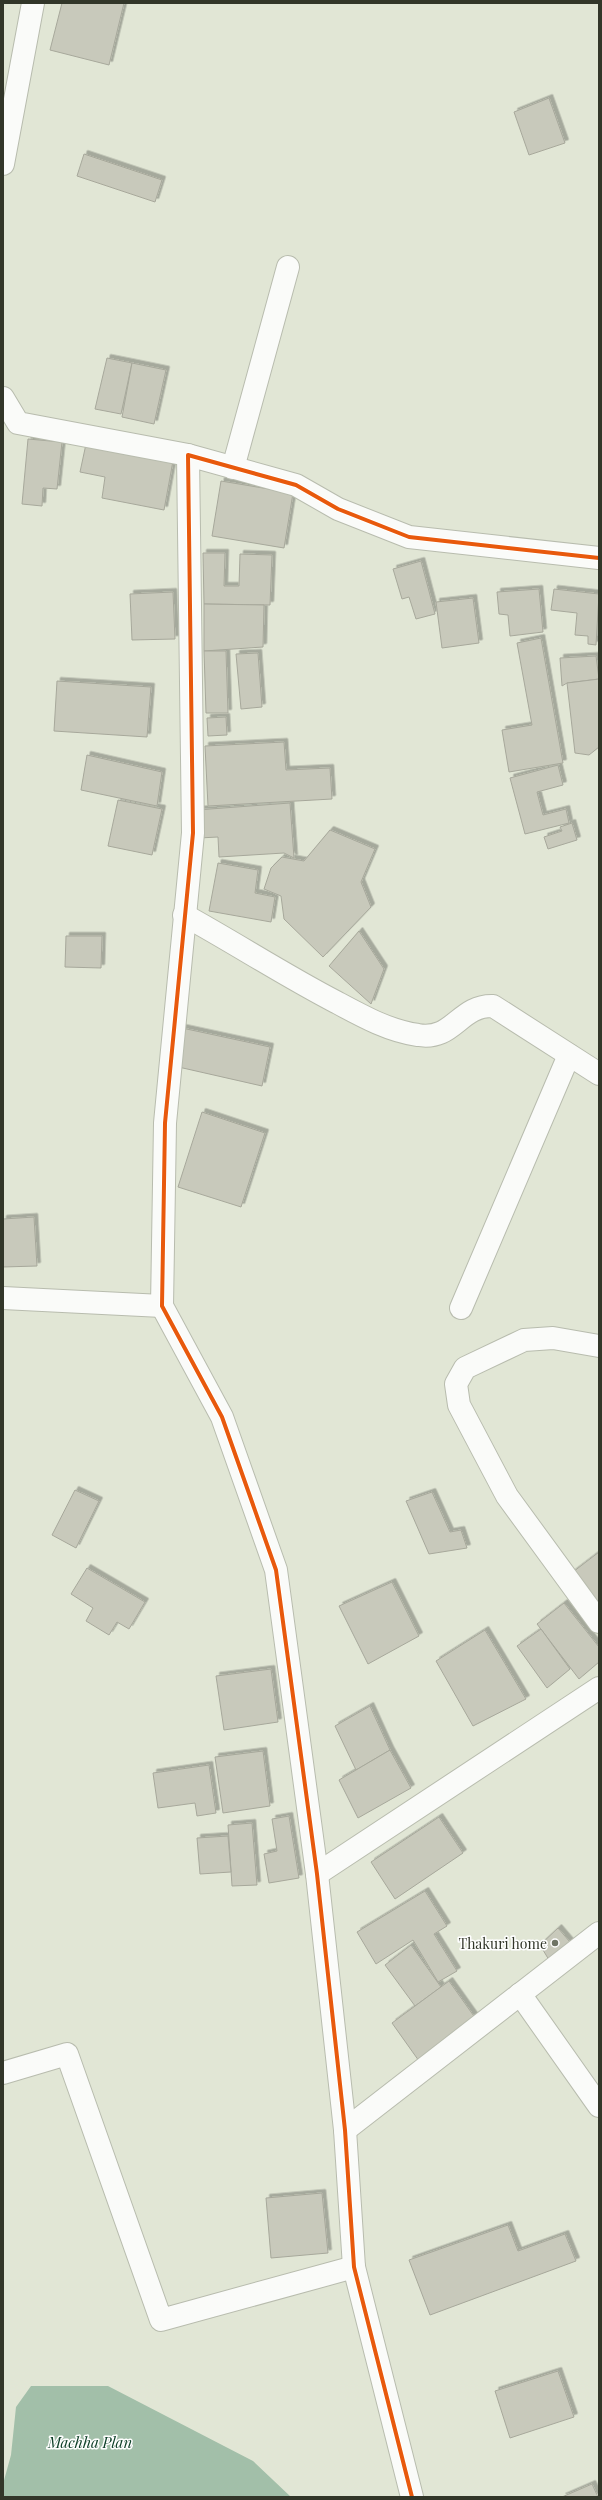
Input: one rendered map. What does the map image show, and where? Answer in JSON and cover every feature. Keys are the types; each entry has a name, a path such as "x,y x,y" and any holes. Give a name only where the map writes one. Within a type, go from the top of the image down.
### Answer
{"street":[{"path":"3,164 33,3"},
{"path":"233,468 288,267"},
{"path":"3,398 10,422 188,455 296,485 338,509 409,537 599,558"},
{"path":"188,455 193,833 165,1123 162,1306 222,1416 276,1570 317,1874 345,2130 354,2267 412,2497"},
{"path":"184,916 239,946 300,983 375,1022 418,1035 440,1034 470,1011 481,1006 493,1006 599,1074"},
{"path":"461,1308 569,1055"},
{"path":"3,1298 162,1306"},
{"path":"599,1346 553,1338 524,1340 465,1368 456,1384 459,1405 507,1496 599,1622"},
{"path":"317,1874 599,1688"},
{"path":"345,2130 599,1933"},
{"path":"520,1994 599,2106"},
{"path":"3,2073 67,2054 161,2320 354,2267"}],"water":[{"name":"Machha Plan","path":"31,2386 108,2386 253,2461 291,2497 3,2497 3,2484 11,2455 16,2407"}],"building":[{"path":"62,3 124,3 109,65 50,50"},
{"path":"549,98 565,143 529,155 514,112"},
{"path":"84,154 162,180 155,202 77,176"},
{"path":"107,358 132,363 121,414 95,409"},
{"path":"132,363 166,370 154,424 122,417"},
{"path":"28,439 62,442 57,489 43,488 42,506 22,504"},
{"path":"86,444 173,461 164,510 102,498 105,477 80,472"},
{"path":"221,481 293,493 284,548 212,536"},
{"path":"203,553 225,553 224,586 239,586 240,554 272,555 270,605 204,604"},
{"path":"421,561 435,614 416,619 409,597 402,599 393,569"},
{"path":"539,589 543,632 510,636 508,615 499,614 497,592"},
{"path":"554,589 599,594 596,645 588,644 588,636 575,635 577,613 551,610"},
{"path":"173,592 175,639 132,640 130,594"},
{"path":"473,598 479,643 442,648 436,602"},
{"path":"204,604 264,605 263,647 204,651"},
{"path":"541,638 563,763 509,772 502,730 532,725 517,643"},
{"path":"204,651 226,651 228,713 206,713"},
{"path":"258,653 262,707 241,709 236,654"},
{"path":"596,656 599,679 567,683 562,686 560,658"},
{"path":"599,679 599,747 589,755 575,753 567,683"},
{"path":"57,681 151,687 147,737 54,731"},
{"path":"226,717 227,735 208,736 207,718"},
{"path":"284,742 286,770 330,768 332,799 208,806 205,746"},
{"path":"87,755 162,772 157,806 81,790"},
{"path":"558,765 563,785 537,792 543,815 566,809 569,823 525,834 510,778"},
{"path":"118,800 162,809 152,855 108,846"},
{"path":"290,803 294,858 284,853 219,857 218,837 199,838 197,810"},
{"path":"572,823 577,840 548,849 544,837 562,831 560,827"},
{"path":"330,830 375,849 361,882 371,907 323,957 284,919 281,896 264,889 271,868 282,857 304,861"},
{"path":"218,863 258,870 255,893 275,897 271,922 209,911"},
{"path":"359,931 384,969 371,1004 329,966"},
{"path":"66,936 102,936 101,968 65,967"},
{"path":"182,1028 270,1047 262,1086 174,1066"},
{"path":"202,1112 265,1133 241,1207 178,1187"},
{"path":"34,1217 37,1266 3,1267 3,1219"},
{"path":"75,1490 99,1501 76,1548 52,1535"},
{"path":"432,1492 450,1532 461,1530 467,1548 429,1554 406,1501"},
{"path":"599,1552 599,1611 569,1575"},
{"path":"87,1568 145,1602 129,1629 117,1622 109,1635 86,1621 93,1608 71,1594"},
{"path":"392,1582 419,1636 368,1664 339,1606"},
{"path":"564,1603 599,1647 599,1662 579,1679 537,1624"},
{"path":"541,1629 570,1669 547,1688 517,1646"},
{"path":"485,1630 526,1699 473,1726 436,1661"},
{"path":"271,1669 278,1722 224,1730 216,1676"},
{"path":"370,1706 390,1750 356,1770 335,1726"},
{"path":"390,1750 411,1788 358,1818 339,1780"},
{"path":"263,1751 270,1806 223,1813 215,1757"},
{"path":"209,1765 216,1813 197,1816 195,1803 158,1808 153,1773"},
{"path":"289,1816 299,1878 269,1883 264,1854 277,1851 272,1819"},
{"path":"439,1817 463,1853 395,1899 371,1862"},
{"path":"252,1823 257,1885 232,1886 228,1825"},
{"path":"228,1836 231,1872 200,1874 197,1838"},
{"path":"425,1891 447,1926 434,1934 457,1971 438,1982 413,1940 376,1964 357,1932"},
{"name":"Thakuri home","path":"558,1928 570,1942 549,1960 540,1945"},
{"path":"411,1945 441,1987 415,2006 385,1965"},
{"path":"449,1981 476,2019 419,2061 392,2023"},
{"path":"322,2193 328,2253 271,2258 266,2198"},
{"path":"508,2225 518,2251 565,2234 576,2261 430,2315 409,2260"},
{"path":"558,2371 574,2417 510,2438 495,2391"},
{"path":"592,2484 598,2497 562,2497"}],"cycle path":[{"path":"412,2497 354,2267 345,2130 317,1874 276,1570 222,1417 162,1306 165,1123 193,833 188,455 296,485 338,509 409,537 599,558"}],"place":[{"name":"Thakuri home","path":"555,1943"}]}
